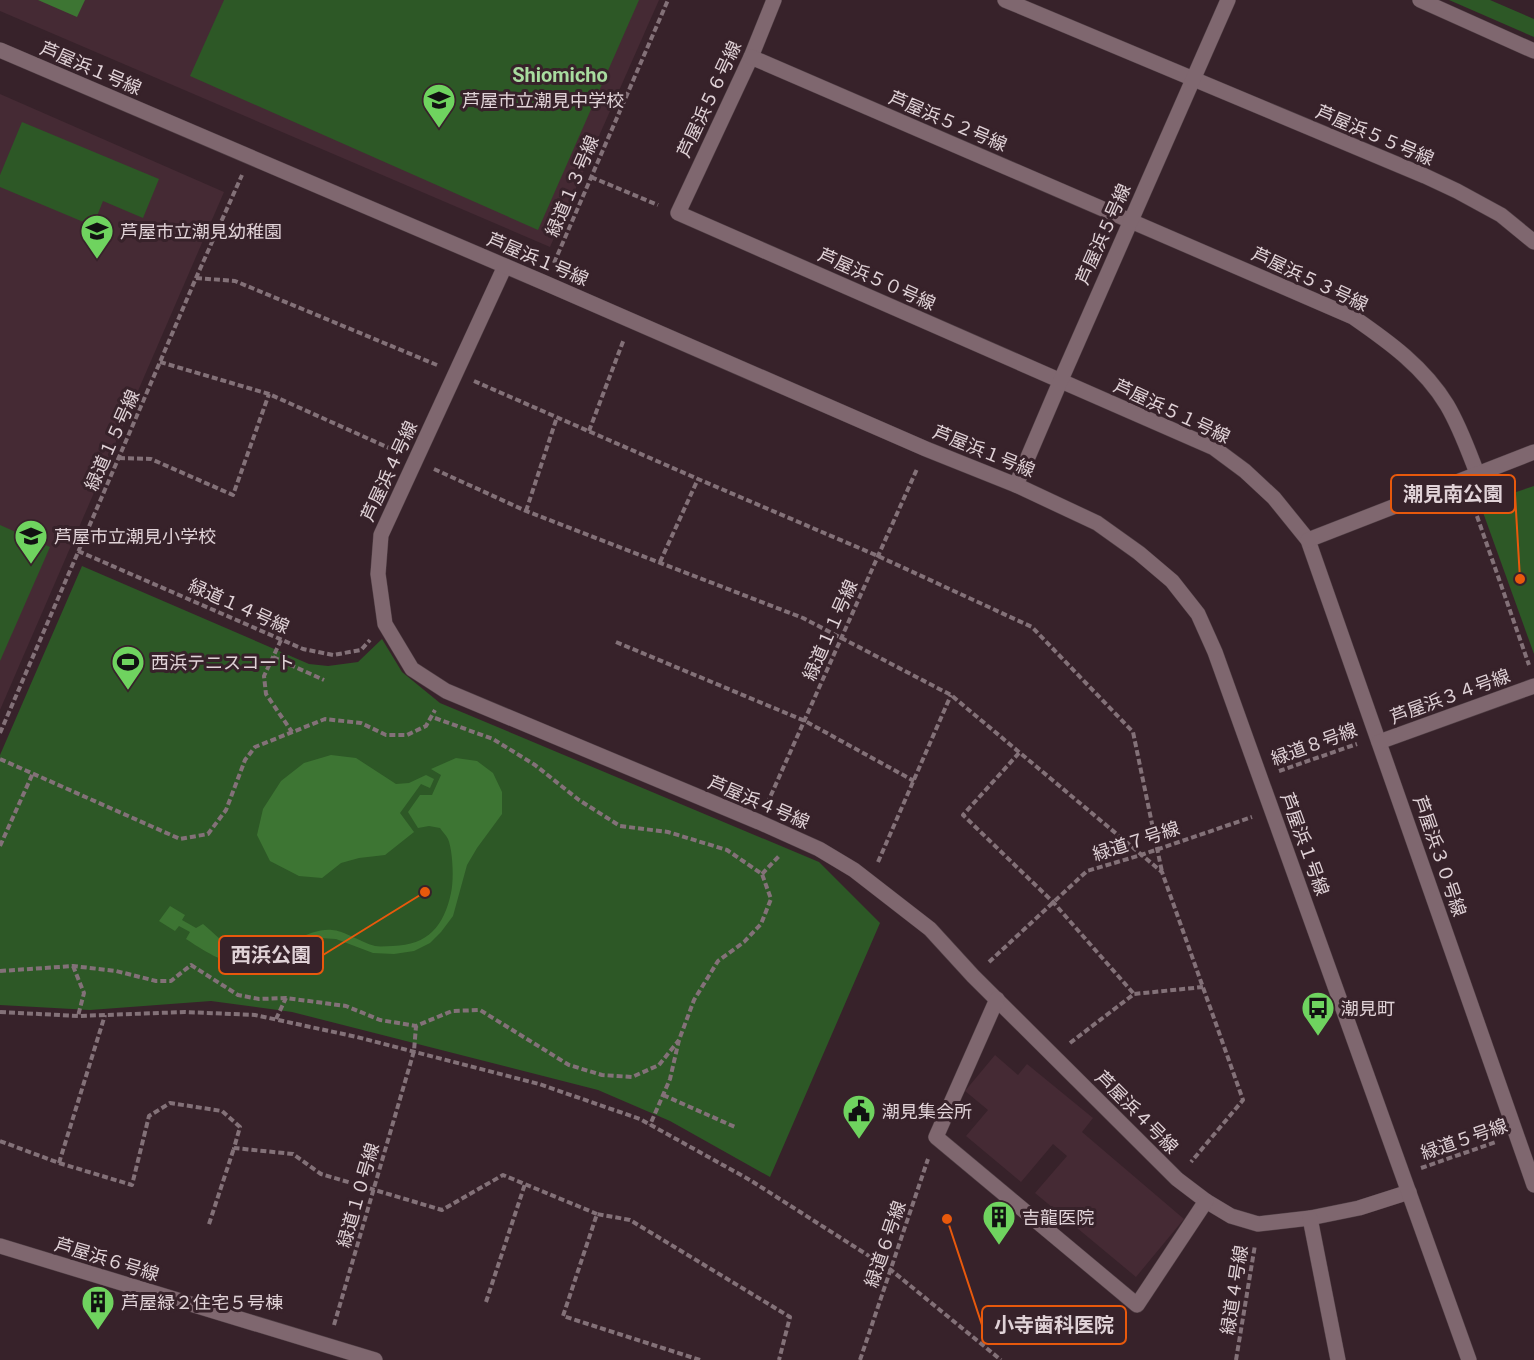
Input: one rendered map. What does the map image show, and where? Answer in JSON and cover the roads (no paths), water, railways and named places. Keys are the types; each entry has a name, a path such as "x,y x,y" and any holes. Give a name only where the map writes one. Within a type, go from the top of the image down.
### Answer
{"street":[{"name":"芦屋浜５６号線","path":"678,213 751,57 774,0"},
{"name":"芦屋浜５５号線","path":"1005,0 1458,191 1501,215 1534,242"},
{"name":"芦屋浜５号線","path":"1016,485 1228,0"},
{"path":"1420,0 1534,51"},
{"name":"芦屋浜１号線","path":"0,50 926,449 1016,485 1097,523 1139,553 1172,582 1198,614 1215,652 1469,1360"},
{"name":"芦屋浜５２号線","path":"751,57 1131,221"},
{"name":"芦屋浜５０号線","path":"678,213 1060,382"},
{"name":"芦屋浜５３号線","path":"1131,221 1353,317 1389,342 1418,367 1447,404 1461,432 1470,476"},
{"name":"芦屋浜４号線","path":"505,266 381,535 378,574 385,624 412,669 446,691 759,822 819,849 854,870 930,929 973,976 1177,1179 1231,1216 1258,1224 1310,1218 1359,1208 1409,1192"},
{"name":"芦屋浜５１号線","path":"1060,382 1214,448 1245,471 1275,498 1308,540"},
{"path":"1308,540 1534,452"},
{"name":"芦屋浜３０号線","path":"1308,540 1534,1185"},
{"name":"芦屋浜３４号線","path":"1378,739 1534,686"},
{"path":"997,999 936,1137 1137,1305 1206,1201"},
{"path":"1310,1218 1338,1360"},
{"name":"芦屋浜６号線","path":"0,1246 375,1360"}],"place":[{"name":"芦屋市立潮見中学校","path":"439,129"},
{"name":"芦屋市立潮見幼稚園","path":"97,260"},
{"name":"芦屋市立潮見小学校","path":"31,565"},
{"name":"潮見南公園","path":"1520,579"},
{"name":"西浜テニスコート","path":"128,691"},
{"name":"西浜公園","path":"425,892"},
{"name":"潮見町","path":"1318,1037"},
{"name":"潮見集会所","path":"859,1140"},
{"name":"小寺歯科医院","path":"947,1219"},
{"name":"吉龍医院","path":"999,1246"},
{"name":"芦屋緑２住宅５号棟","path":"98,1331"}],"district":[{"name":"Shiomicho","path":"560,75"}]}
